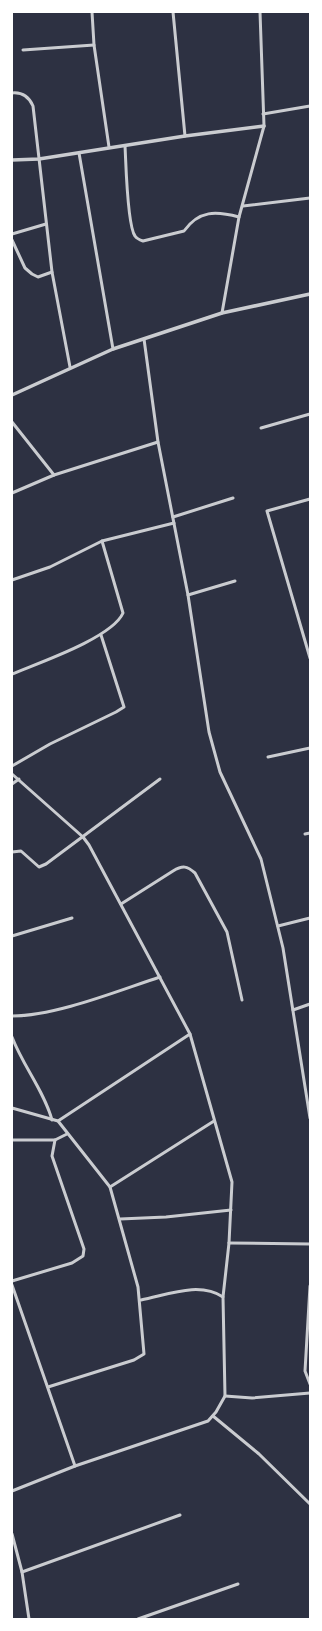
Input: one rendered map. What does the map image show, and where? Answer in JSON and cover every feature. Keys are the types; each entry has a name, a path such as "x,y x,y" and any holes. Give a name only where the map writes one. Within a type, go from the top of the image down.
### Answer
{"street":[{"path":"92,12 94,45 109,147"},
{"path":"174,12 185,136"},
{"path":"222,313 239,217 264,126 260,12"},
{"path":"23,50 94,45"},
{"path":"12,93 22,94 31,101 40,158 52,272 70,367"},
{"path":"263,114 310,106"},
{"path":"12,160 79,153 109,147 264,126"},
{"path":"125,146 128,198 132,230 134,236 138,239 143,241 156,239 184,231 191,221 208,213 219,212 239,217"},
{"path":"79,153 113,349"},
{"path":"243,206 310,199"},
{"path":"12,234 46,224"},
{"path":"12,240 28,272 38,277 52,272"},
{"path":"12,395 70,367 113,349 222,313 310,294"},
{"path":"144,339 158,442 188,595 213,745 220,772 261,859 278,926 310,1118"},
{"path":"260,428 310,414"},
{"path":"12,422 54,475"},
{"path":"12,493 54,475 158,442"},
{"path":"173,518 233,498"},
{"path":"310,499 267,511 310,658"},
{"path":"12,580 50,567 102,541 174,523"},
{"path":"12,674 58,656 101,635 121,618 123,613 102,541"},
{"path":"188,595 235,581"},
{"path":"12,766 124,707 101,635"},
{"path":"268,757 310,748"},
{"path":"12,774 82,837 121,904 190,1034 232,1182 229,1244 223,1297 225,1396 213,1416 208,1421 75,1466 12,1491"},
{"path":"12,784 19,779"},
{"path":"12,852 21,851 36,865 43,866 160,779"},
{"path":"305,834 310,833"},
{"path":"121,904 180,866 188,867 196,873 227,932 242,1000"},
{"path":"12,936 72,918"},
{"path":"278,926 310,918"},
{"path":"12,1016 26,1016 65,1007 160,977"},
{"path":"293,1010 310,1004"},
{"path":"58,1122 190,1034"},
{"path":"12,1037 19,1054 49,1109 52,1120"},
{"path":"12,1108 58,1122 110,1187 141,1300 144,1354 134,1360 48,1386"},
{"path":"110,1187 214,1121"},
{"path":"12,1140 55,1140 67,1134"},
{"path":"12,1281 72,1263 84,1256 84,1249 52,1156 55,1140"},
{"path":"120,1219 166,1217 231,1210"},
{"path":"229,1244 310,1244"},
{"path":"12,1286 75,1466"},
{"path":"310,1286 305,1371 310,1384"},
{"path":"141,1300 198,1288 214,1291 223,1297"},
{"path":"225,1396 252,1398 310,1393"},
{"path":"213,1416 260,1454 310,1504"},
{"path":"22,1572 180,1515"},
{"path":"12,1534 22,1572 29,1619"},
{"path":"138,1619 238,1584"}]}
